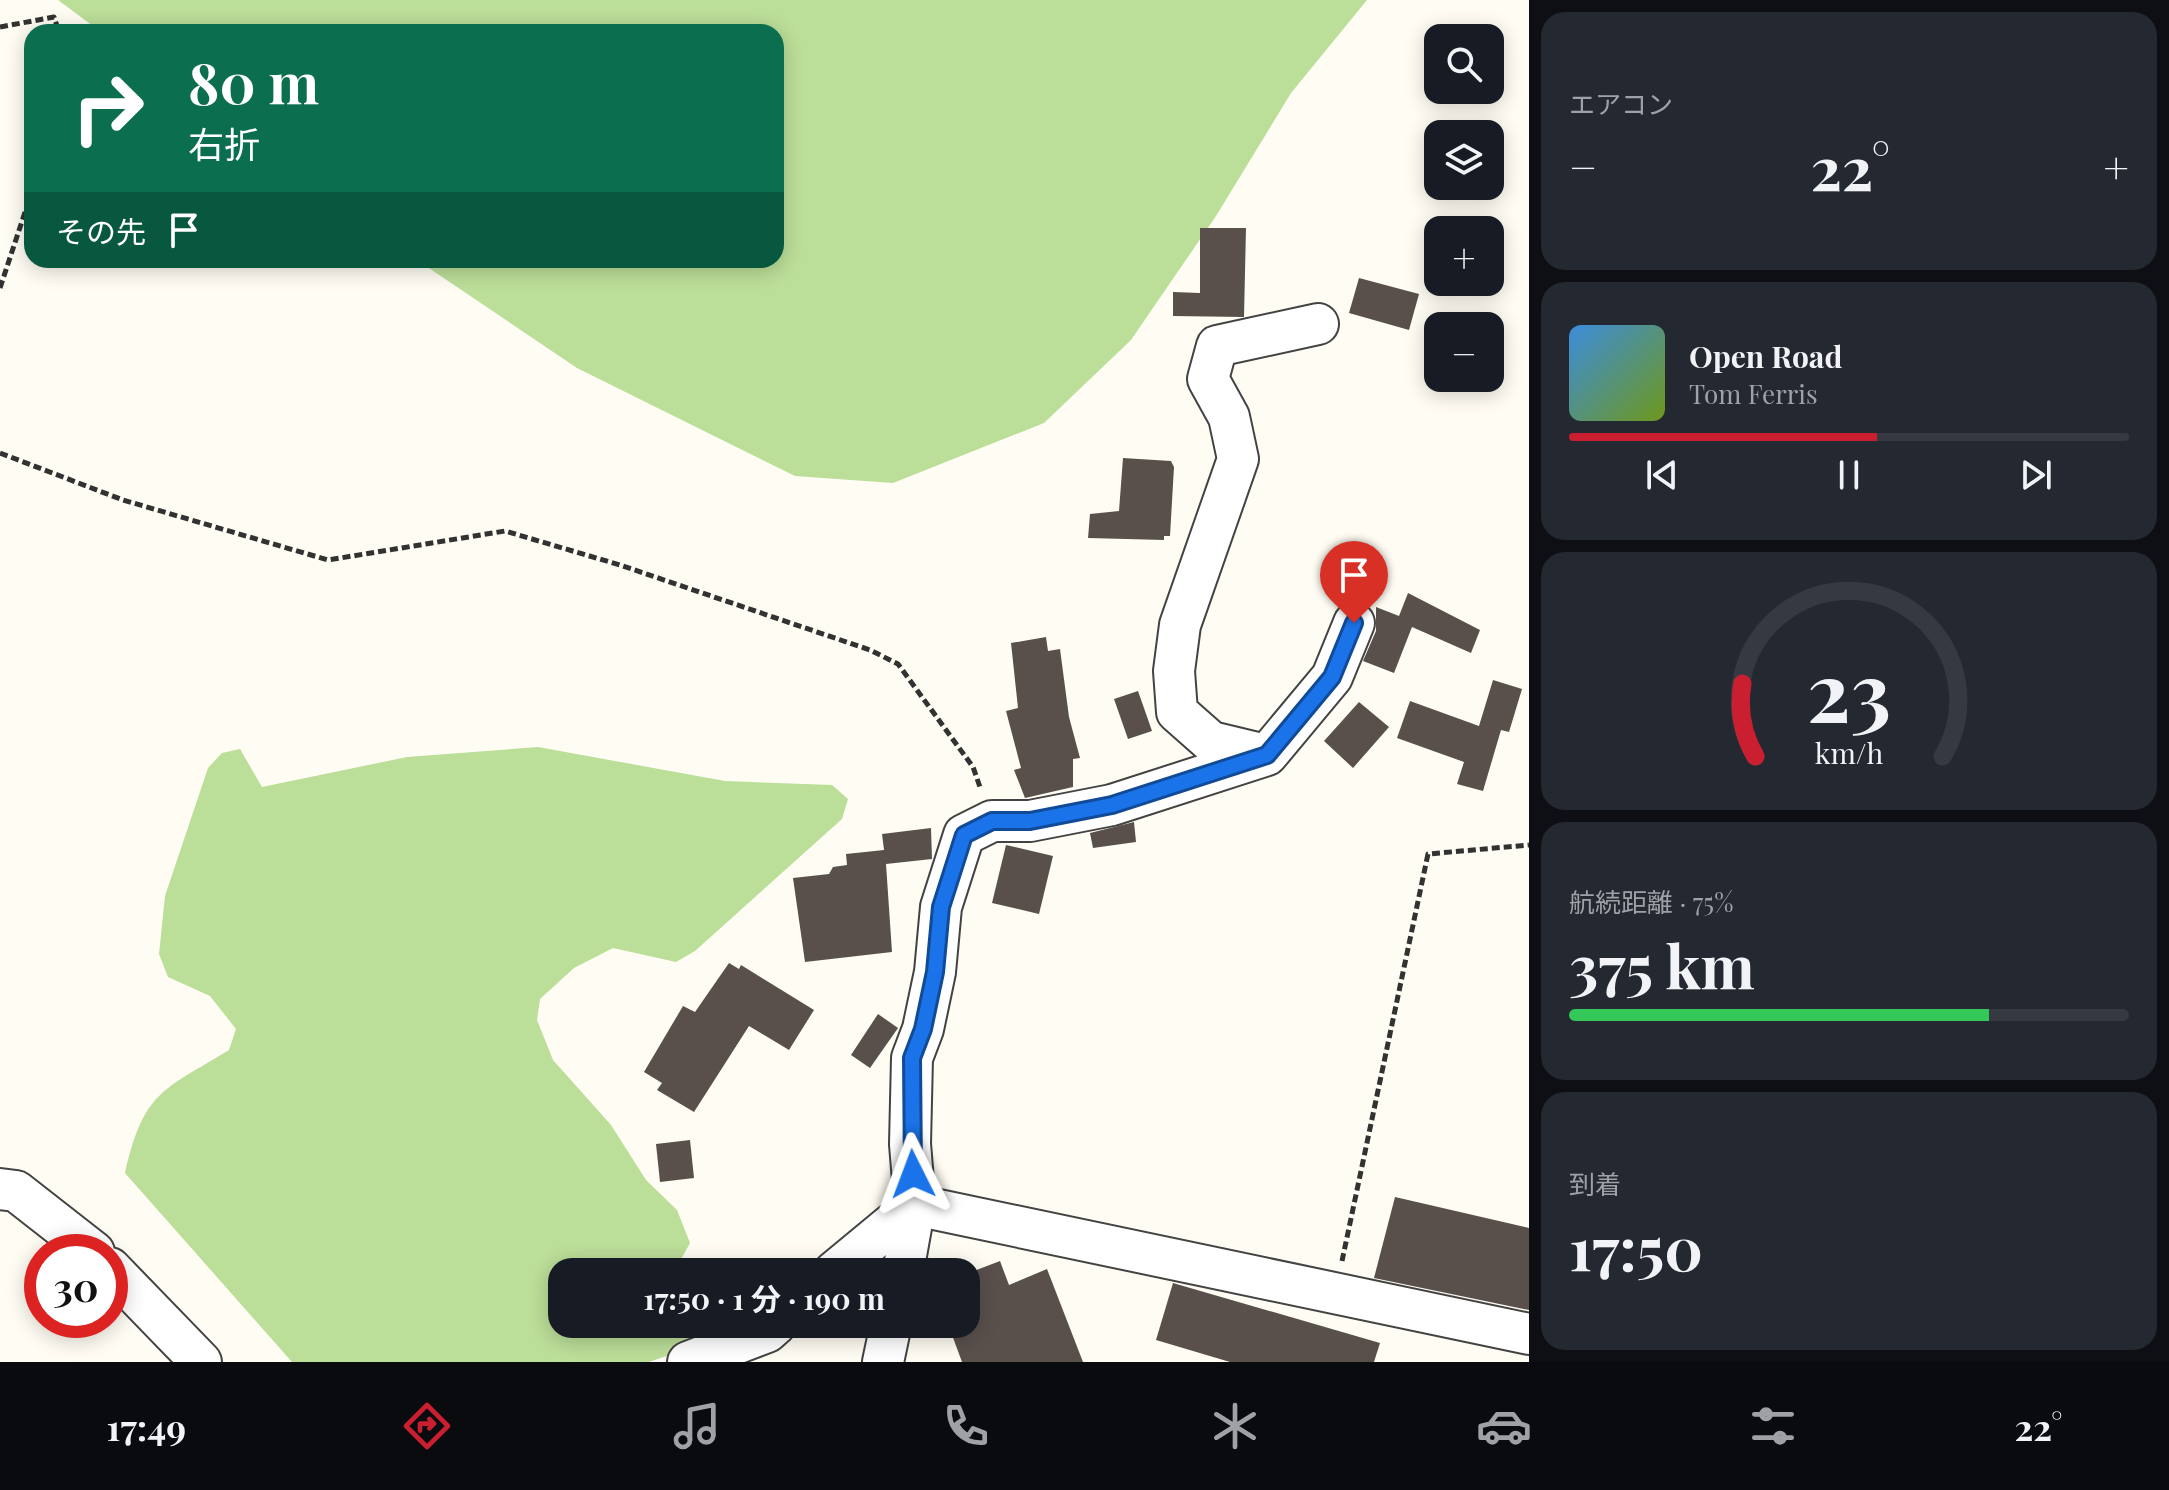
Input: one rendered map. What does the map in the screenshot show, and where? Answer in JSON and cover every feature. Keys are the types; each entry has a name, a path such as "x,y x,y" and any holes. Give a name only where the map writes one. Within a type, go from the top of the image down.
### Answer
{"street":[{"path":"1267,755 1211,742 1177,712 1174,671 1180,625 1238,459 1229,417 1208,379 1217,346 1318,324"},
{"path":"906,1258 915,1205 910,1144 912,1058 923,1029 935,972 941,907 964,835 992,821 1030,821 1112,805 1267,755 1332,677 1354,623"},
{"path":"0,1189 16,1191 71,1234"},
{"path":"851,1258 915,1205"},
{"path":"915,1205 1529,1334"},
{"path":"128,1287 201,1362"},
{"path":"688,1362 751,1338"},
{"path":"883,1362 888,1338"}],"path":[{"path":"0,27 54,17 56,24"},
{"path":"0,288 24,215"},
{"path":"0,453 123,500 328,560 505,531 620,565 870,650 898,664 945,726 973,767 992,821"},
{"path":"1336,1293 1428,854 1529,845"}],"green space":[{"path":"58,0 1367,0 1291,93 1216,216 1131,340 1044,423 893,483 795,476 577,368 429,268 784,268 784,24 90,24"},
{"path":"538,747 725,781 832,785 848,799 842,819 695,951 676,962 613,948 574,968 540,999 537,1020 553,1060 611,1125 646,1180 677,1210 690,1243 682,1258 548,1258 548,1338 719,1338 649,1362 292,1362 125,1173 140,1125 159,1096 229,1050 236,1029 210,996 168,977 159,954 165,896 208,768 222,753 240,749 262,787 407,757"}],"building":[{"path":"1200,228 1246,228 1244,317 1173,316 1173,292 1200,293"},
{"path":"1359,278 1419,294 1409,330 1349,313"},
{"path":"1123,458 1171,461 1174,467 1170,536 1164,536 1164,540 1088,538 1090,514 1119,511"},
{"path":"1408,593 1480,630 1471,653 1412,627 1394,673 1363,661 1376,631 1376,607 1399,616"},
{"path":"1046,637 1048,651 1060,649 1069,717 1080,758 1073,759 1073,787 1025,798 1014,770 1021,768 1006,711 1018,708 1011,643"},
{"path":"1493,680 1522,689 1509,732 1501,730 1483,791 1457,784 1464,762 1397,738 1410,701 1479,726"},
{"path":"1138,691 1152,731 1128,739 1114,699"},
{"path":"1359,702 1389,727 1353,768 1324,741"},
{"path":"1134,822 1136,842 1093,848 1090,833"},
{"path":"931,828 932,859 886,864 892,952 805,962 793,878 829,874 833,867 847,865 846,854 884,850 882,834"},
{"path":"1006,845 1053,856 1039,914 992,903"},
{"path":"729,963 739,969 741,965 814,1010 789,1050 749,1026 694,1112 657,1090 662,1083 644,1072 683,1006 695,1012"},
{"path":"878,1014 898,1028 870,1068 851,1055"},
{"path":"690,1140 694,1178 660,1182 656,1144"},
{"path":"1395,1197 1529,1228 1529,1310 1374,1278"},
{"path":"1000,1261 1009,1285 1047,1269 1083,1362 962,1362 953,1338 980,1338 980,1269"},
{"path":"1173,1283 1380,1343 1374,1362 1230,1362 1156,1340"}],"route":[{"path":"913,1174 910,1144 912,1058 923,1029 935,972 941,907 964,835 992,821 1030,821 1112,805 1267,755 1332,677 1354,623"}]}
